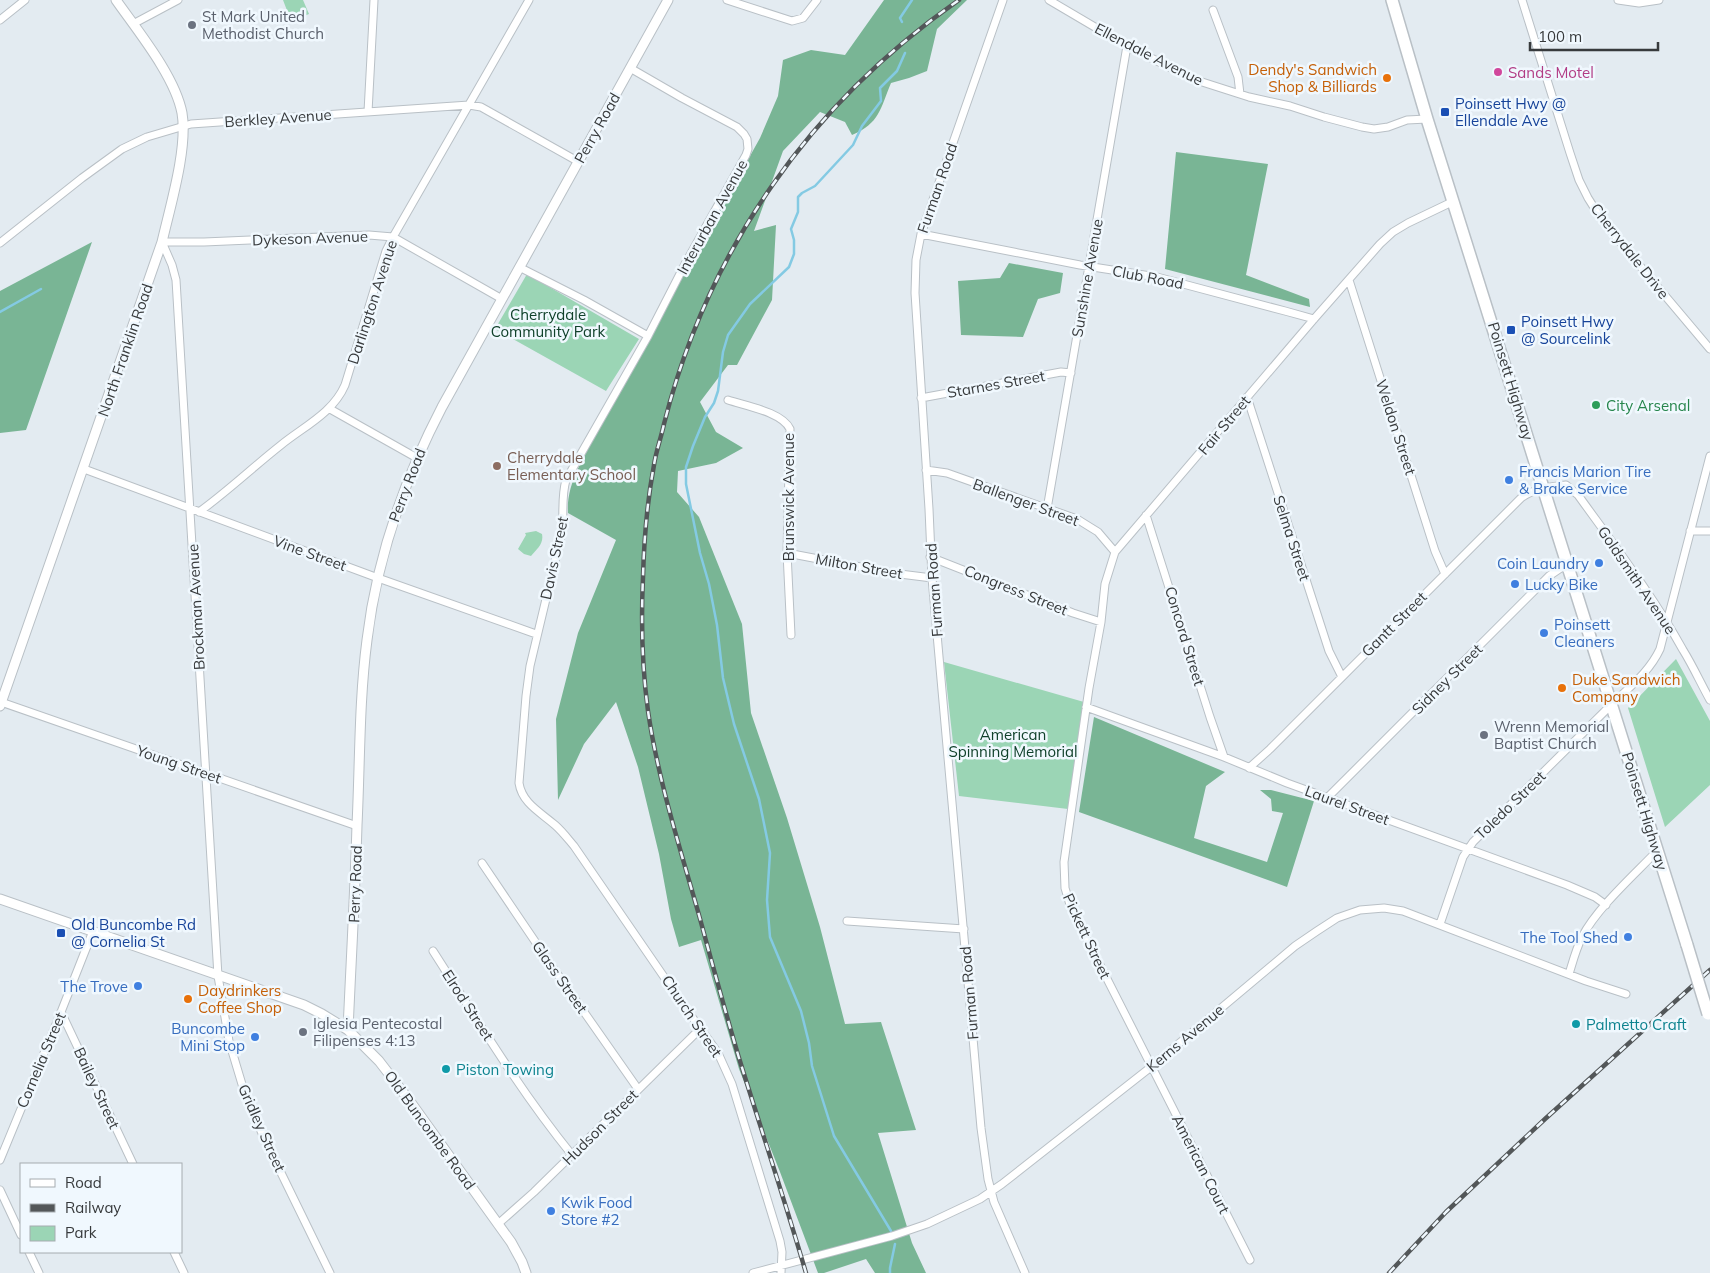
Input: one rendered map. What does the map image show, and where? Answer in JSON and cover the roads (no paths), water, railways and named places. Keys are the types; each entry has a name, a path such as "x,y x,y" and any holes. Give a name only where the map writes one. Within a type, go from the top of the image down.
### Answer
{"highway":[{"name":"Poinsett Highway","path":"1392,0 1427,118 1709,1017"}],"street":[{"path":"0,20 25,0"},
{"name":"North Franklin Road","path":"1,704 162,242 181,152 182,113 173,86 116,0"},
{"path":"133,24 178,0"},
{"path":"368,112 374,0"},
{"name":"Darlington Avenue","path":"199,512 235,485 281,445 330,409 339,397 345,385 386,251 529,0"},
{"name":"Perry Road","path":"348,1030 364,668 371,610 395,513 417,458 442,407 668,0"},
{"path":"727,0 792,21 803,18 817,0"},
{"name":"Furman Road","path":"1003,0 921,234 916,260 914,293 930,557 981,1128 986,1167 994,1202 1025,1273"},
{"name":"Ellendale Avenue","path":"1049,0 1127,46 1199,81 1240,94 1374,129 1388,127 1407,120 1427,118"},
{"name":"Cherrydale Drive","path":"1522,0 1579,180 1588,198 1600,217 1624,247 1710,349"},
{"path":"1618,0 1640,3 1659,0"},
{"path":"1213,10 1238,77 1240,94"},
{"name":"Sunshine Avenue","path":"1047,509 1127,46"},
{"name":"Interurban Avenue","path":"630,68 737,127 744,134 748,145 740,168 685,264 648,336"},
{"name":"Berkley Avenue","path":"0,243 122,149 147,137 191,124 469,104 481,107 579,162"},
{"name":"Fair Street","path":"1086,707 1101,622 1105,584 1115,552 1380,244 1393,232 1454,201"},
{"name":"Club Road","path":"921,234 1157,277 1314,319"},
{"name":"Dykeson Avenue","path":"162,242 369,235 393,237 502,299"},
{"name":"Brockman Avenue","path":"162,242 176,280 218,976"},
{"path":"519,267 584,300 648,336"},
{"name":"Weldon Street","path":"1349,280 1435,551 1446,574"},
{"name":"Davis Street","path":"525,799 519,782 526,696 536,634 562,532 566,480 648,336"},
{"name":"Starnes Street","path":"921,398 1061,372 1071,373"},
{"name":"Selma Street","path":"1247,397 1329,652 1342,677"},
{"name":"Brunswick Avenue","path":"728,400 776,416 786,422 790,429 787,553 791,636"},
{"path":"330,409 417,458"},
{"name":"Toledo Street","path":"1440,924 1467,848 1652,664 1660,649 1710,456"},
{"name":"Vine Street","path":"84,469 378,578 536,634"},
{"name":"Ballenger Street","path":"926,470 947,472 1086,524 1102,536 1115,552"},
{"name":"Goldsmith Avenue","path":"1544,488 1566,485 1576,491 1683,649 1710,700"},
{"name":"Gantt Street","path":"1249,768 1521,498 1544,488"},
{"name":"Concord Street","path":"1146,515 1224,757"},
{"path":"1690,532 1710,531"},
{"name":"Milton Street","path":"787,553 892,573 932,578"},
{"name":"Congress Street","path":"930,557 1101,622"},
{"name":"Sidney Street","path":"1328,797 1549,576 1568,563"},
{"name":"Young Street","path":"1,704 357,826"},
{"name":"Laurel Street","path":"1086,707 1224,757 1287,783 1567,885 1595,897 1606,905"},
{"name":"Pickett Street","path":"1086,707 1064,862 1065,888 1071,908 1151,1067"},
{"name":"Church Street","path":"525,799 556,826 574,846 718,1053 732,1084 780,1242 782,1252 781,1269"},
{"path":"1569,974 1583,935 1593,920 1657,851"},
{"name":"Glass Street","path":"482,863 638,1089"},
{"name":"Old Buncombe Road","path":"0,899 304,1005 348,1030 394,1080 498,1224 519,1255 526,1273"},
{"name":"Kerns Avenue","path":"754,1273 781,1269 927,1224 962,1208 991,1191 1151,1067 1296,946 1337,918 1360,910 1384,908 1402,911 1626,994"},
{"path":"847,921 964,929"},
{"name":"Cornelia Street","path":"0,1160 93,931"},
{"name":"Elrod Street","path":"433,951 546,1123 572,1155"},
{"name":"Gridley Street","path":"218,976 229,1040 244,1091 264,1138 330,1273"},
{"name":"Bailey Street","path":"61,1012 133,1163"},
{"name":"Hudson Street","path":"498,1224 534,1192 701,1028"},
{"name":"American Court","path":"1151,1067 1250,1260"},
{"path":"0,1190 20,1234"},
{"path":"29,1253 39,1273"},
{"path":"174,1253 184,1273"}],"waterway":[{"path":"902,22 900,18 912,0"},
{"path":"891,1231 834,1136 812,1066 809,1043 801,1011 770,937 767,900 770,853 759,799 734,724 723,678 717,625 686,484 686,467 705,417 714,403 718,391 723,352 728,335 750,304 789,267 794,254 794,240 791,229 798,212 798,197 815,186 853,145 862,126 881,101 880,88 897,71 905,53"},
{"path":"0,312 41,289"},
{"path":"890,1273 895,1244"}],"railway":[{"path":"806,1273 734,1040 670,814 652,737 644,678 642,644 643,563 648,507 656,455 683,360 708,298 738,240 772,185 812,133 857,85 906,41 959,0"},
{"path":"1389,1273 1446,1212 1545,1119 1710,970"}],"place":[{"name":"St Mark United Methodist Church","path":"192,25"},
{"name":"Sands Motel","path":"1498,72"},
{"name":"Dendy's Sandwich Shop & Billiards","path":"1387,78"},
{"name":"Poinsett Hwy @ Ellendale Ave","path":"1445,112"},
{"name":"Poinsett Hwy @ Sourcelink","path":"1511,330"},
{"name":"City Arsenal","path":"1596,405"},
{"name":"Cherrydale Elementary School","path":"497,466"},
{"name":"Francis Marion Tire & Brake Service","path":"1509,480"},
{"name":"Coin Laundry","path":"1599,563"},
{"name":"Lucky Bike","path":"1515,584"},
{"name":"Poinsett Cleaners","path":"1544,633"},
{"name":"Duke Sandwich Company","path":"1562,688"},
{"name":"Wrenn Memorial Baptist Church","path":"1484,735"},
{"name":"Old Buncombe Rd @ Cornelia St","path":"61,933"},
{"name":"The Tool Shed","path":"1628,937"},
{"name":"The Trove","path":"138,986"},
{"name":"Daydrinkers Coffee Shop","path":"188,999"},
{"name":"Palmetto Craft","path":"1576,1024"},
{"name":"Iglesia Pentecostal Filipenses 4:13","path":"303,1032"},
{"name":"Buncombe Mini Stop","path":"255,1037"},
{"name":"Piston Towing","path":"446,1069"},
{"name":"Kwik Food Store #2","path":"551,1211"}],"park label":[{"name":"Cherrydale Community Park","path":"548,322"},
{"name":"American Spinning Memorial","path":"1013,742"}]}
